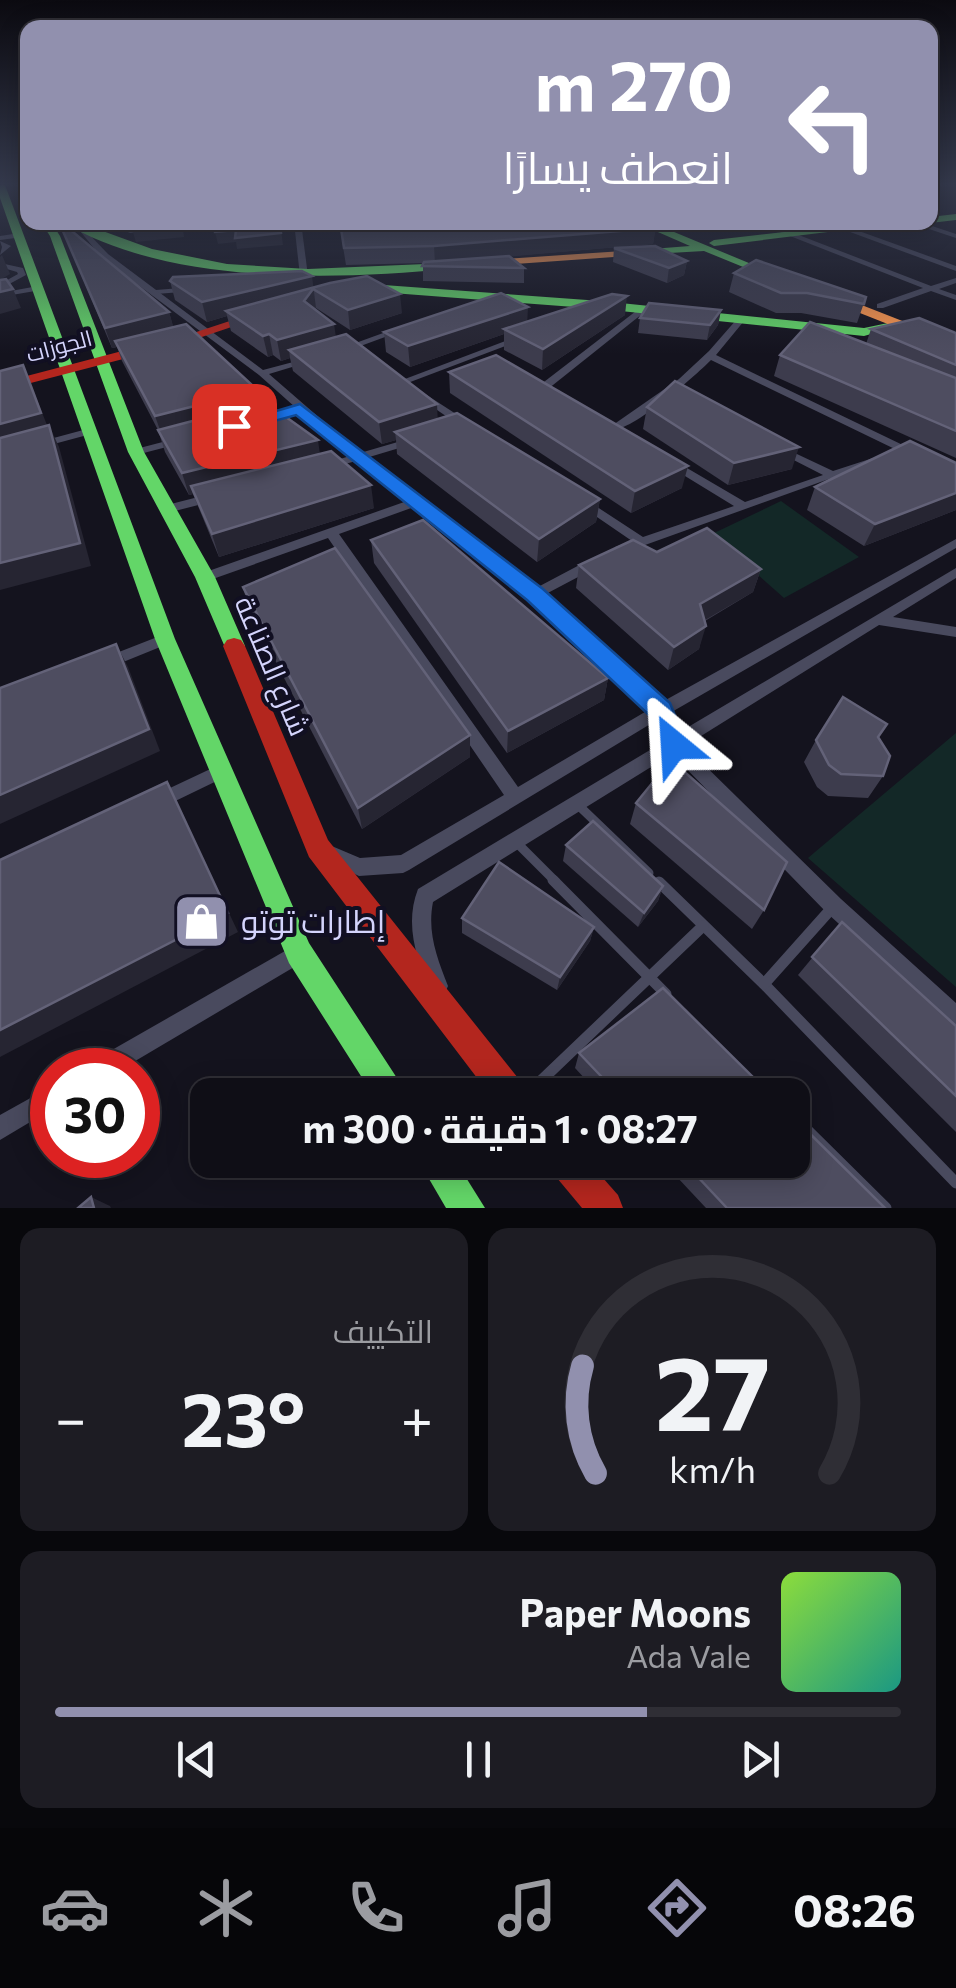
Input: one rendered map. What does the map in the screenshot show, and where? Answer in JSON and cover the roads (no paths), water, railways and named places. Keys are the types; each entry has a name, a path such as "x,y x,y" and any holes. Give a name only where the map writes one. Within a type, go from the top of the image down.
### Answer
{"main road":[{"path":"10,241 31,277 166,639 299,954 381,1078"},
{"name":"شارع الصناعة","path":"57,241 136,452 205,577 318,848 496,1078"},
{"path":"105,241 157,259 229,273 600,305 797,327 864,332 899,324"},
{"path":"638,252 668,246 669,241"},
{"path":"700,241 956,335"},
{"path":"342,282 435,267 736,241"},
{"path":"710,245 956,346"},
{"name":"الجوزات","path":"0,387 272,312"},
{"path":"447,1178 467,1208"},
{"path":"579,1178 604,1208"}],"street":[{"path":"90,241 262,373 360,459 535,594 661,710 674,745 834,906 956,1017"},
{"path":"312,241 342,282"},
{"path":"809,241 956,298"},
{"path":"880,241 956,268"},
{"path":"0,265 31,277"},
{"path":"1,290 31,277"},
{"path":"1,290 31,277"},
{"path":"880,306 956,280"},
{"path":"458,308 494,296"},
{"path":"568,318 600,305"},
{"path":"544,388 643,310"},
{"path":"614,429 670,394 713,357 740,321"},
{"path":"797,327 832,343"},
{"path":"333,352 404,328"},
{"path":"402,382 535,332"},
{"path":"350,347 364,356"},
{"path":"486,353 500,362"},
{"path":"713,357 922,458"},
{"path":"262,373 315,358"},
{"path":"390,373 480,434"},
{"path":"530,379 558,396"},
{"path":"670,394 686,402"},
{"path":"282,414 300,410"},
{"path":"600,421 630,439"},
{"path":"447,430 464,424"},
{"path":"17,451 87,432"},
{"path":"320,468 430,435"},
{"path":"136,452 190,438"},
{"path":"767,442 832,475"},
{"path":"535,594 640,541 905,450"},
{"path":"662,458 743,506"},
{"path":"167,510 224,494"},
{"path":"576,498 640,541"},
{"path":"205,577 419,502"},
{"path":"331,532 515,797"},
{"path":"318,848 359,867 403,864 661,710 956,543"},
{"path":"450,1020 422,943 419,916 425,896 956,572"},
{"path":"877,620 956,632"},
{"path":"92,668 166,639"},
{"path":"136,812 222,772"},
{"path":"137,1048 299,954"},
{"path":"0,1128 30,1110"}],"lane":[{"path":"156,292 185,290"},
{"path":"576,803 764,984 956,1183"},
{"path":"514,840 676,1004"},
{"path":"764,984 834,906"},
{"path":"544,1078 703,926"},
{"path":"744,1069 753,1078"},
{"path":"810,1134 886,1208"}],"place":[{"name":"إطارات توتو","path":"202,922"}]}
